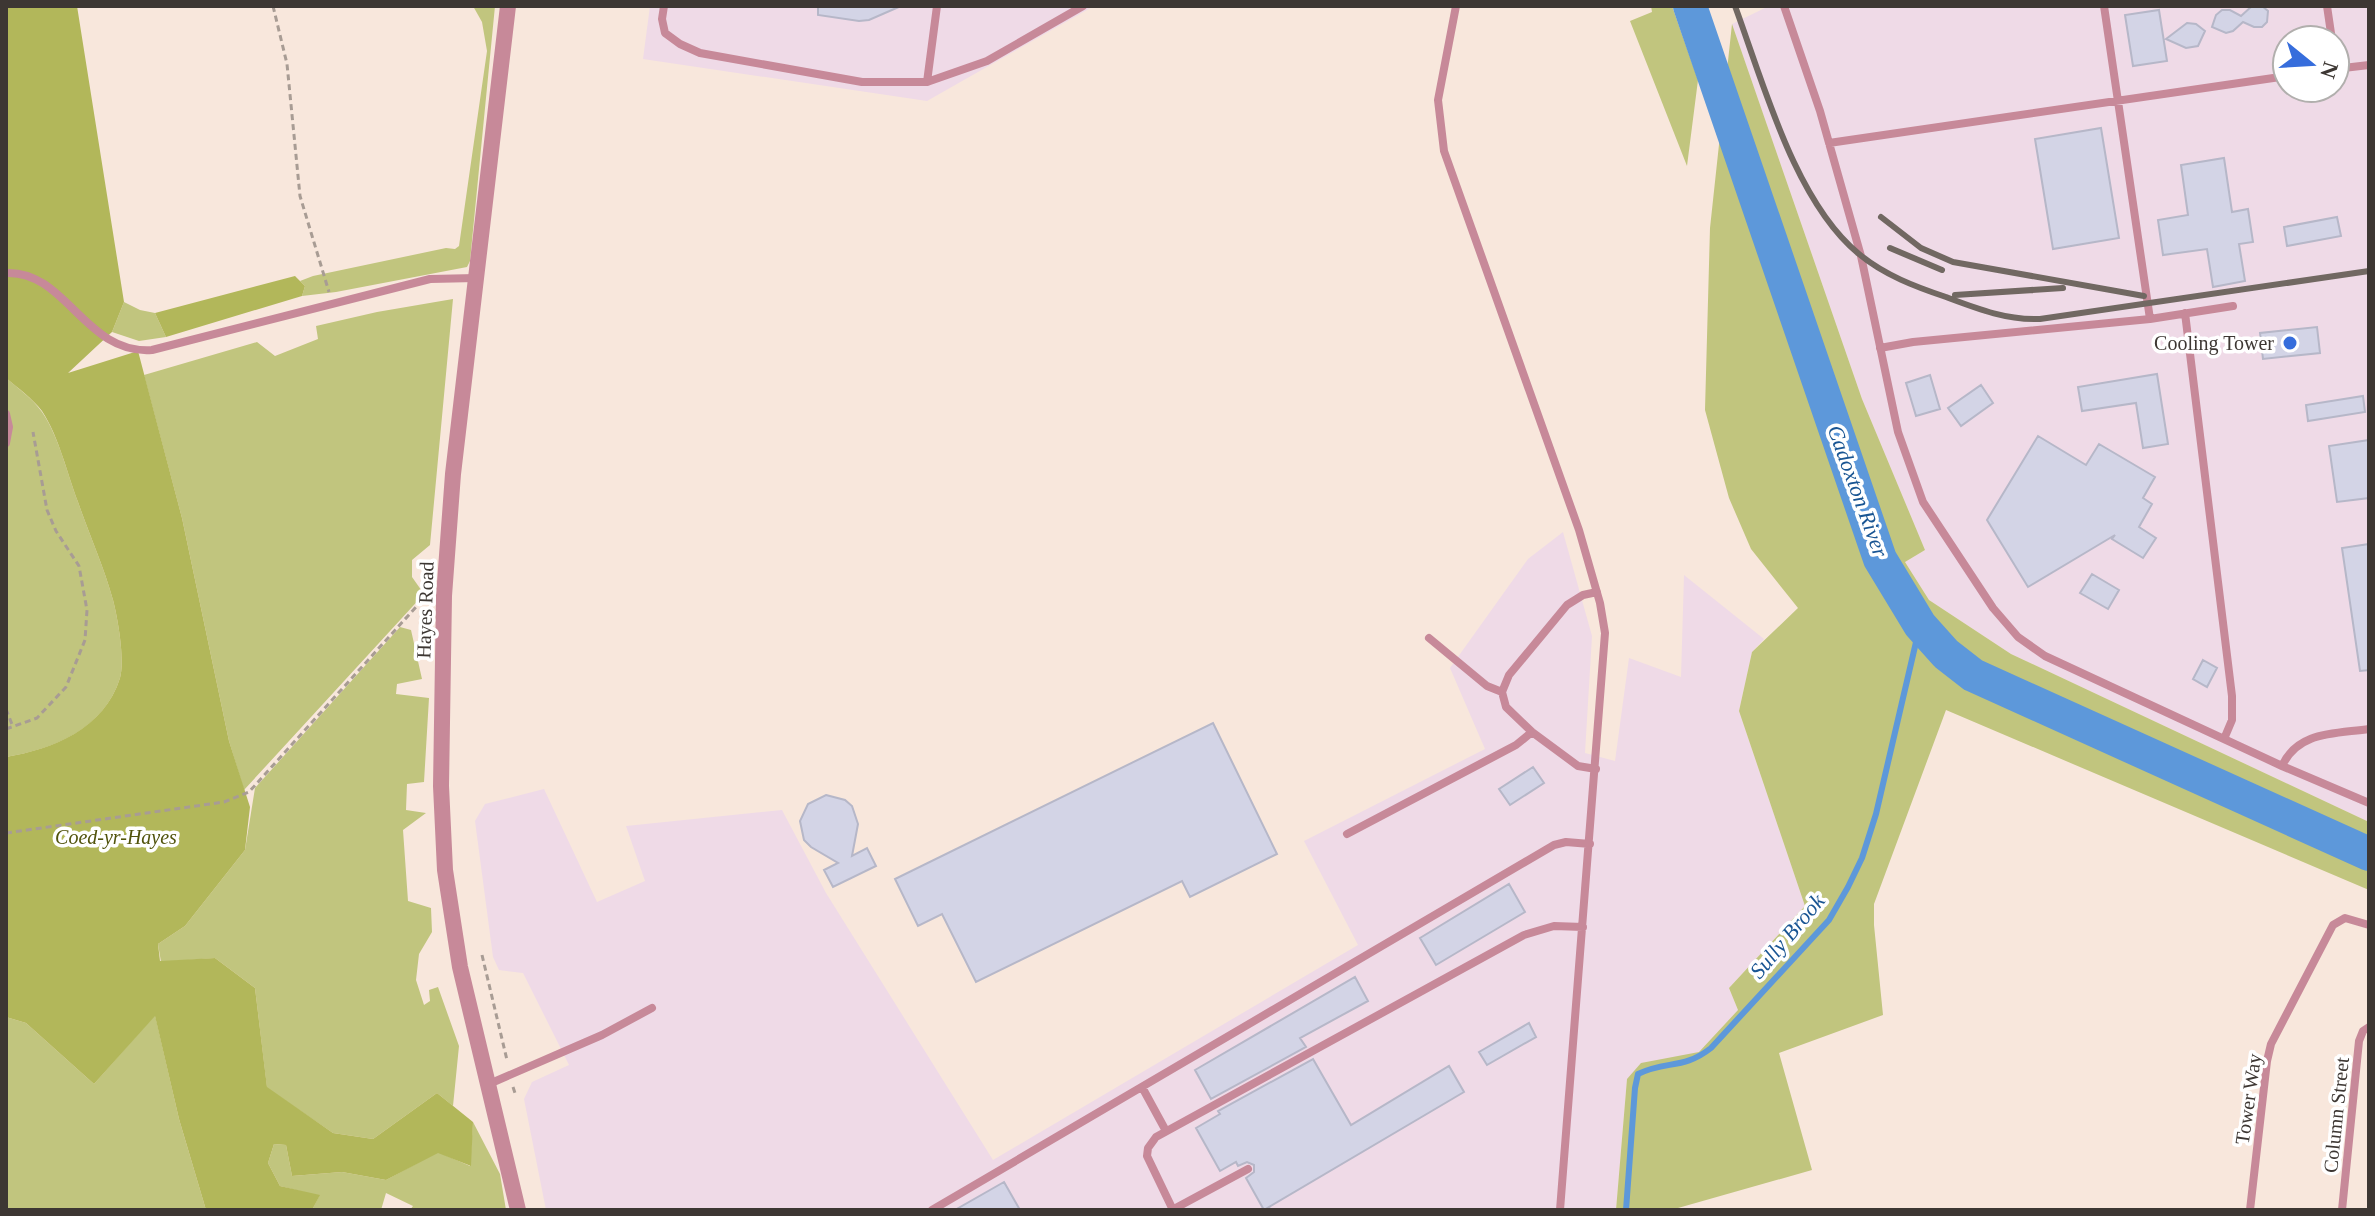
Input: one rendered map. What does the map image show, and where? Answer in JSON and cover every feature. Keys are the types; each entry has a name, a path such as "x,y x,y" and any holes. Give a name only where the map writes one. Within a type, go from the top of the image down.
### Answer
{"street":[{"name":"Hayes Road","path":"508,6 453,474 444,596 441,786 445,870 460,967 518,1210"}],"lane":[{"path":"664,6 662,19 665,33 700,53 862,82 927,82 987,61 1083,6"},
{"path":"927,82 937,6"},
{"path":"1456,6 1438,100 1444,151 1579,530 1605,633 1560,1210"},
{"path":"1784,6 1829,143 1861,256 1898,432 1923,502 1993,608 2009,627 2045,656 2369,803"},
{"path":"2104,6 2150,319"},
{"path":"1829,143 2271,78"},
{"path":"6,273 32,277 54,292 100,335 124,348 138,351 430,279 477,279"},
{"path":"1880,348 1913,342 2150,319 2233,306"},
{"path":"2185,313 2232,696 2232,720 2224,739"},
{"path":"6,414 9,427 6,443"},
{"path":"1596,769 1578,766 1532,732 1506,707 1502,692 1509,675 1567,605 1583,595 1597,592"},
{"path":"1429,638 1487,686 1502,692"},
{"path":"2282,766 2294,746 2305,740 2369,729"},
{"path":"1347,834 1516,745 1532,732"},
{"path":"932,1210 1554,845 1566,842 1590,844"},
{"name":"Tower Way","path":"2250,1210 2268,1052 2329,931 2337,921 2345,918 2369,925"},
{"path":"1248,1169 1172,1210 1147,1156 1151,1142 1166,1131 1524,935 1554,926 1583,927"},
{"path":"488,1084 602,1035 652,1008"},
{"name":"Column Street","path":"2342,1210 2359,1041 2363,1031 2369,1027"},
{"path":"1142,1087 1166,1131"}],"path":[{"path":"273,6 287,64 300,196 322,274 334,304"},
{"path":"6,729 37,718 66,687 85,640 87,610 79,566 56,531 47,510 33,432"},
{"path":"6,833 224,802 249,792 426,597 444,596"},
{"path":"6,709 13,727"},
{"path":"482,955 516,1096"}],"shaded area":[{"path":"650,6 1094,6 927,101 643,59"},
{"path":"1769,6 2369,6 2369,822 2011,654 1929,600 1905,562 1925,550 1862,399 1732,24"},
{"path":"1563,532 1592,636 1585,753 1615,761 1629,658 1681,677 1684,575 1764,639 1752,652 1739,711 1805,906 1729,988 1738,1010 1699,1052 1674,1058 1627,1079 1616,1210 546,1210 524,1099 532,1082 569,1065 523,973 499,970 493,957 475,821 485,804 544,789 597,902 645,881 626,826 782,810 826,893 993,1160 1358,945 1304,841 1485,749 1450,668 1528,559"}],"green space":[{"name":"Coed-yr-Hayes","path":"6,6 77,6 124,302 112,332 68,373 138,351 182,518 229,741 250,807 245,850 185,926 158,944 160,961 215,958 255,988 267,1087 333,1133 373,1139 437,1093 473,1122 471,1166 438,1153 386,1180 342,1172 292,1176 286,1145 274,1144 268,1163 280,1186 320,1195 312,1210 206,1210 179,1119 155,1016 94,1084 26,1023 6,1017 6,757 59,742 89,723 112,696 120,678 122,661 113,600 58,444 42,411 6,378"},
{"path":"473,6 495,6 467,267 302,296 305,286 300,281 313,276 459,246 487,51 482,22"},
{"path":"1651,6 1672,6 1698,80 1687,166 1630,21 1652,12"},
{"path":"1732,24 1862,399 1925,550 1905,562 1929,600 2011,654 2369,822 2369,890 1946,710 1874,904 1883,1015 1779,1053 1812,1170 1671,1210 1616,1210 1627,1079 1641,1063 1699,1052 1738,1010 1729,988 1805,906 1739,711 1752,652 1798,608 1751,549 1729,498 1705,410 1710,228"},
{"path":"295,276 305,286 302,296 166,337 155,313"},
{"path":"453,299 430,545 412,560 412,577 424,594 244,790 229,741 182,518 144,375 257,342 275,356 318,339 316,326"},
{"path":"124,302 155,313 166,337 139,341 112,332"},
{"path":"6,378 38,407 58,444 113,600 122,661 120,678 112,696 90,723 59,742 6,757"},
{"path":"400,627 411,630 422,679 397,684 396,694 429,698 424,782 407,784 406,810 426,813 403,830 408,901 431,908 432,932 419,954 416,980 424,1005 430,1001 429,990 438,987 459,1046 453,1106 437,1093 373,1139 333,1133 267,1088 255,988 215,958 161,962 158,944 185,926 245,850 255,788"},
{"path":"155,1015 179,1119 206,1210 6,1210 6,1017 26,1023 94,1084"},
{"path":"473,1122 500,1174 506,1210 410,1210 413,1206 386,1193 381,1210 312,1210 319,1196 280,1186 268,1163 274,1144 286,1145 292,1176 342,1172 386,1180 438,1152 470,1166"}],"building":[{"path":"818,6 901,6 869,20 859,21 818,15"},
{"path":"2252,6 2262,6 2268,11 2267,22 2262,27 2243,22 2226,33 2212,27 2216,15 2222,10 2230,10 2241,16"},
{"path":"2159,10 2167,61 2133,66 2125,15"},
{"path":"2187,23 2196,24 2205,31 2198,46 2186,48 2166,39"},
{"path":"2101,128 2119,238 2053,249 2035,139"},
{"path":"2224,158 2232,212 2248,209 2253,242 2239,244 2245,281 2213,287 2207,249 2163,255 2158,220 2188,215 2181,165"},
{"path":"2337,217 2341,236 2287,246 2284,227"},
{"name":"Cooling Tower","path":"2317,327 2320,353 2263,359 2260,333"},
{"path":"2157,374 2168,444 2143,448 2136,403 2082,411 2078,387"},
{"path":"1930,375 1940,409 1916,416 1906,383"},
{"path":"1981,385 1993,403 1961,426 1948,408"},
{"path":"2363,396 2365,412 2308,421 2306,405"},
{"path":"2038,436 2086,465 2099,444 2155,477 2143,498 2152,504 2139,527 2156,538 2143,558 2112,539 2115,535 2028,587 1987,520"},
{"path":"2369,440 2369,498 2337,502 2329,446"},
{"path":"2369,544 2369,670 2360,671 2342,548"},
{"path":"2092,574 2119,590 2108,609 2080,593"},
{"path":"2203,660 2217,668 2207,687 2193,679"},
{"path":"1213,723 1277,854 1190,897 1182,881 976,982 942,914 918,926 895,879"},
{"path":"1533,767 1544,783 1510,805 1499,789"},
{"path":"826,795 845,800 852,806 858,824 852,856 867,848 876,866 833,887 824,870 838,863 804,840 800,821 808,804"},
{"path":"1509,884 1525,912 1436,965 1420,938"},
{"path":"1355,977 1368,1001 1300,1038 1306,1047 1211,1099 1195,1070"},
{"path":"1529,1023 1536,1037 1487,1065 1479,1052"},
{"path":"1313,1059 1351,1125 1449,1066 1464,1092 1264,1210 1246,1178 1254,1172 1254,1165 1247,1162 1238,1166 1236,1162 1220,1171 1196,1128 1220,1114 1218,1111"},
{"path":"1004,1182 1020,1210 955,1210"}],"waterway":[{"name":"Cadoxton River","path":"1690,6 1880,559 1920,625 1946,654 1973,675 2369,854"},
{"name":"Sully Brook","path":"1626,1210 1638,1074 1692,1059 1711,1048 1829,920 1848,887 1862,858 1876,814 1920,625"}],"railway":[{"path":"1735,6 1784,139 1817,204 1836,232 1859,254 1912,285 1992,313 2040,319 2369,271"},
{"path":"1881,217 1921,248 1953,262 2144,296"},
{"path":"1890,248 1942,270"},
{"path":"1955,295 2063,288"}],"place":[{"name":"Cooling Tower","path":"2290,343"}]}
